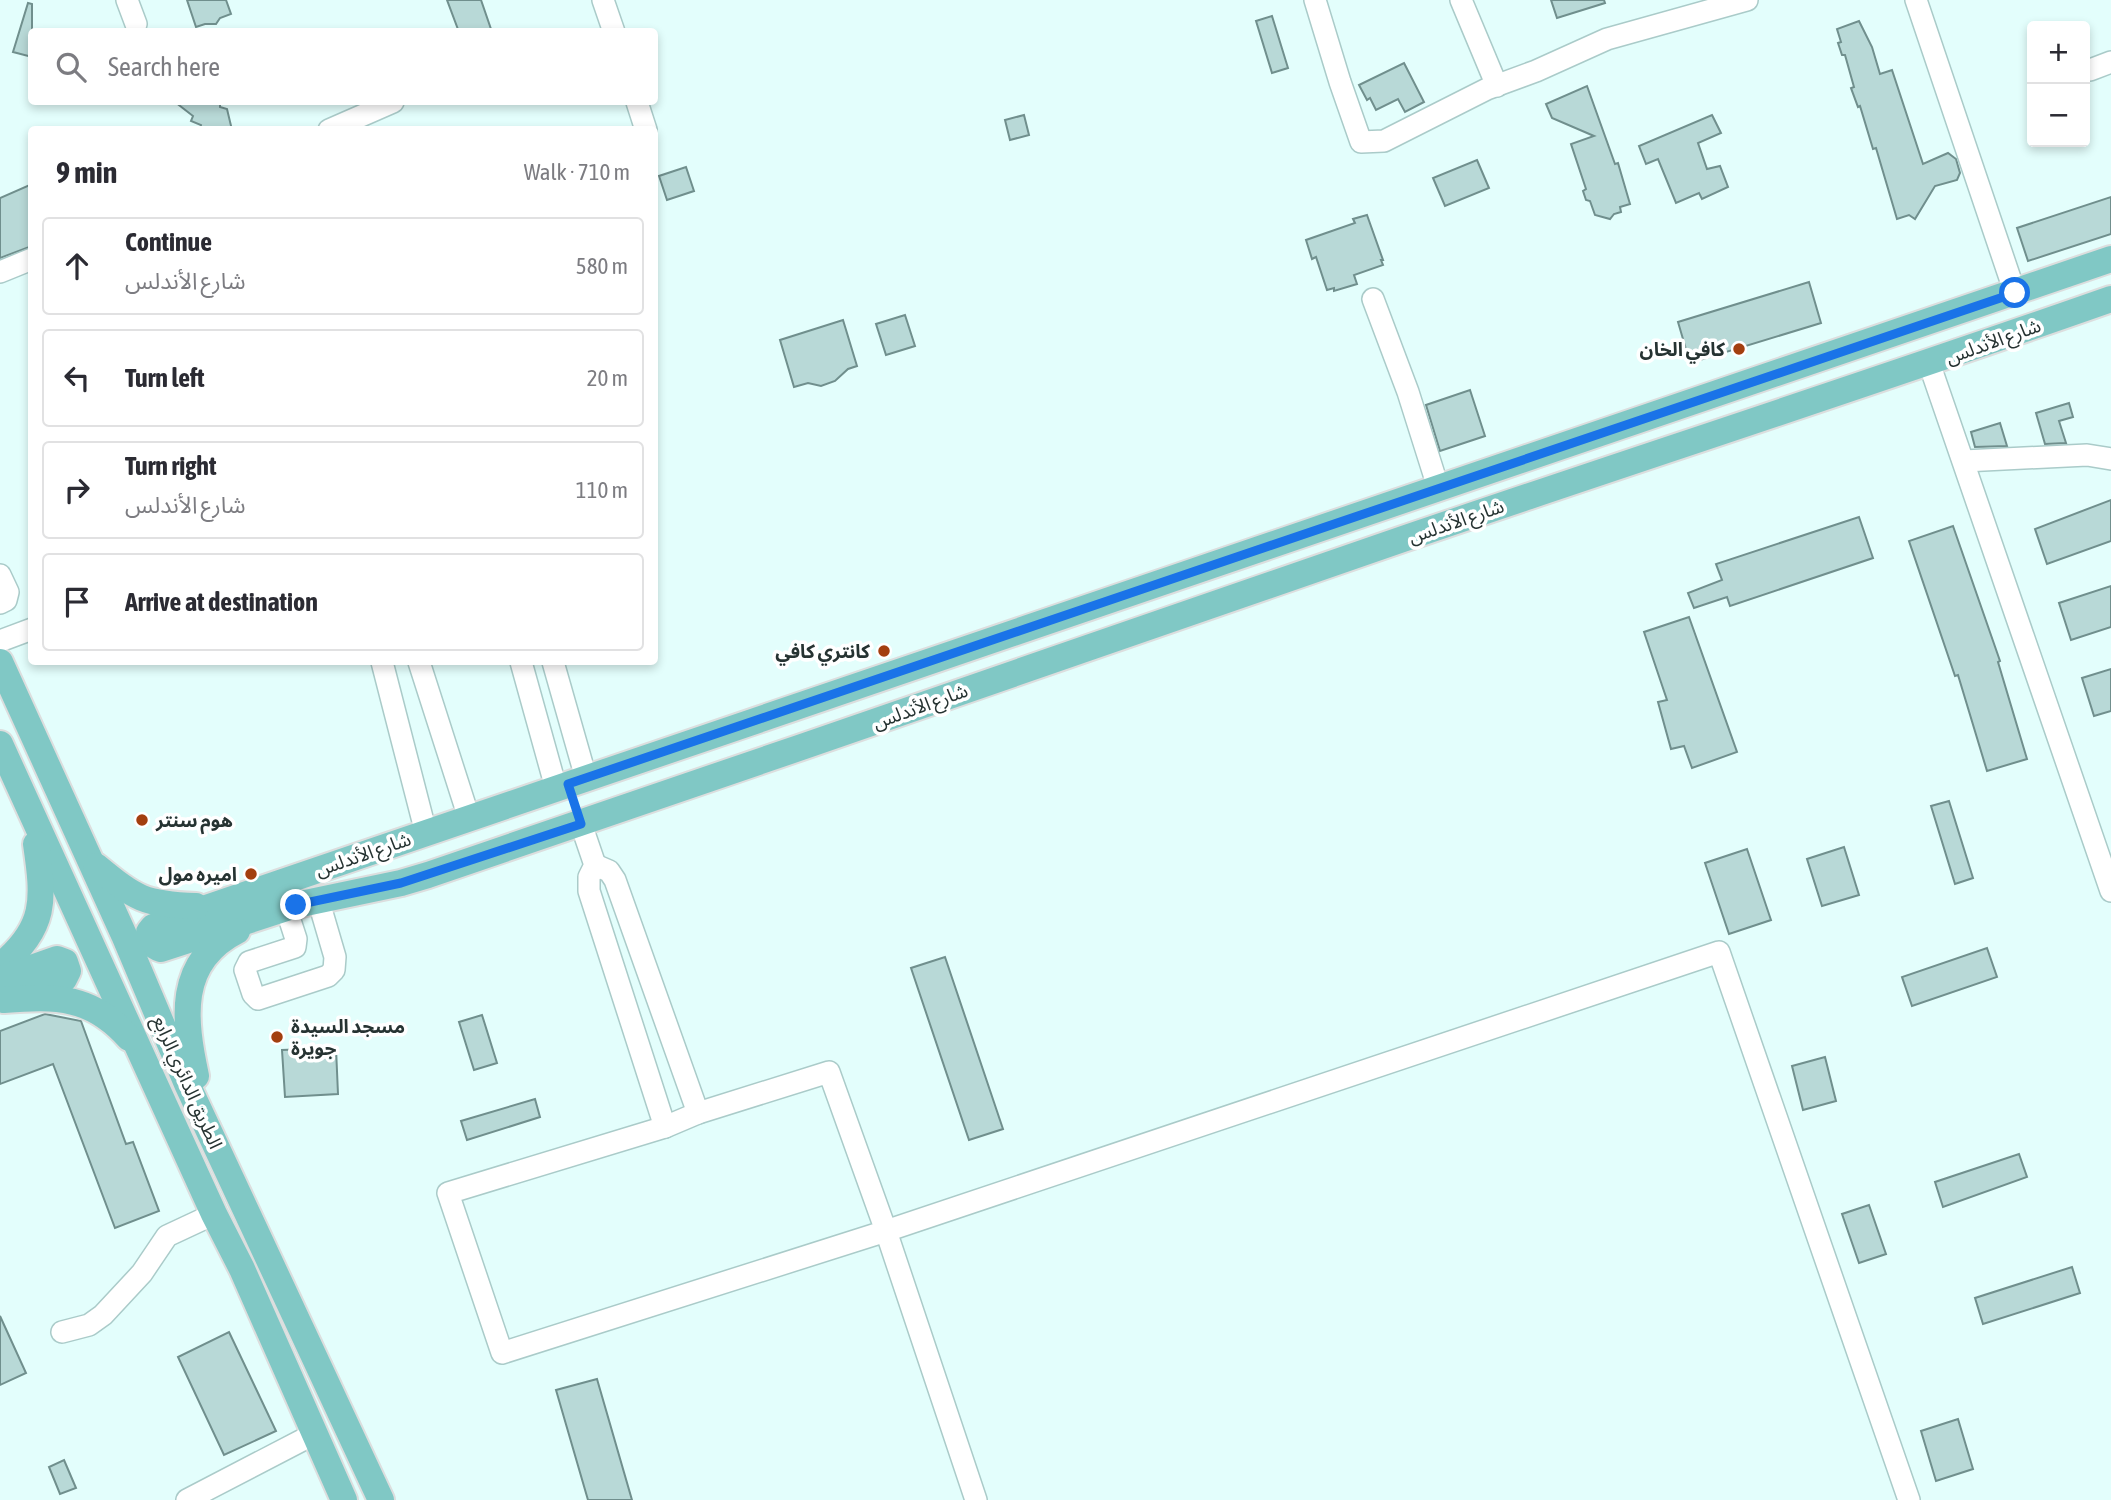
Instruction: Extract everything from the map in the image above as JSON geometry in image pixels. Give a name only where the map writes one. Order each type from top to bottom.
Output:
[{"type":"main road","name":"شارع الأندلس","points":[[2111,259],[209,907],[153,927],[149,932],[149,940],[154,947],[161,949],[318,899],[401,883],[581,824],[1402,539],[1930,363],[2111,299]]},
{"type":"main road","name":"الطريق الدائري الرابع","points":[[0,662],[206,1125],[381,1500]]},
{"type":"main road","name":"الطريق الدائري الرابع","points":[[0,744],[214,1214],[242,1269],[344,1500]]},
{"type":"main road","points":[[570,784],[581,824]]},
{"type":"main road","points":[[0,966],[25,943],[37,922],[42,898],[33,818]]},
{"type":"main road","points":[[90,861],[119,885],[144,900],[157,904],[209,907]]},
{"type":"main road","points":[[206,1125],[187,1027],[191,985],[200,965],[213,948],[229,935],[277,912]]},
{"type":"main road","points":[[1,993],[58,998],[88,1006],[115,1022],[142,1054]]},
{"type":"street","points":[[127,0],[136,24]]},
{"type":"street","points":[[603,0],[613,28]]},
{"type":"street","points":[[1315,0],[1361,142],[1384,141],[1497,86],[1607,39],[1747,0]]},
{"type":"street","points":[[1461,0],[1497,86]]},
{"type":"street","points":[[1916,0],[2015,293]]},
{"type":"street","points":[[2090,70],[2111,62]]},
{"type":"street","points":[[338,126],[386,105]]},
{"type":"street","points":[[638,105],[645,126]]},
{"type":"street","points":[[0,272],[28,261]]},
{"type":"street","points":[[1374,299],[1409,392],[1438,487]]},
{"type":"street","points":[[1930,363],[2111,891]]},
{"type":"street","points":[[1964,461],[2087,455],[2111,459]]},
{"type":"street","points":[[0,575],[8,592],[5,600],[0,603]]},
{"type":"street","points":[[0,641],[28,630]]},
{"type":"street","points":[[383,665],[426,833]]},
{"type":"street","points":[[420,665],[469,818]]},
{"type":"street","points":[[522,665],[570,784]]},
{"type":"street","points":[[553,665],[570,784]]},
{"type":"street","points":[[581,824],[595,865],[589,877],[589,891],[664,1127]]},
{"type":"street","points":[[595,865],[609,871],[615,880],[698,1113]]},
{"type":"street","points":[[277,912],[296,939],[295,947],[249,962],[245,970],[253,994],[258,999],[328,976],[334,970],[335,957],[318,899]]},
{"type":"street","points":[[976,1500],[886,1231],[829,1072],[698,1113],[664,1127],[448,1193],[502,1353],[886,1231],[1719,952],[1909,1500]]},
{"type":"street","points":[[62,1332],[89,1325],[103,1315],[142,1273],[167,1236],[214,1214]]},
{"type":"street","points":[[187,1500],[314,1434]]},
{"type":"building","points":[[187,0],[226,0],[231,14],[220,18],[216,24],[196,27]]},
{"type":"building","points":[[447,0],[481,0],[491,28],[458,28]]},
{"type":"building","points":[[1551,0],[1604,0],[1605,3],[1557,18]]},
{"type":"building","points":[[28,3],[32,4],[32,28],[28,28],[28,56],[13,52]]},
{"type":"building","points":[[1272,16],[1288,68],[1272,73],[1256,21]]},
{"type":"building","points":[[1859,21],[1872,47],[1880,74],[1892,70],[1923,164],[1948,153],[1956,159],[1960,173],[1957,180],[1935,186],[1915,219],[1909,215],[1897,219],[1876,148],[1873,149],[1860,106],[1858,107],[1851,88],[1854,87],[1845,55],[1842,55],[1838,43],[1841,42],[1837,29]]},
{"type":"building","points":[[1404,63],[1424,102],[1405,112],[1398,99],[1376,110],[1359,85]]},
{"type":"building","points":[[1587,86],[1615,164],[1618,163],[1630,204],[1620,207],[1621,212],[1610,219],[1595,215],[1590,201],[1586,200],[1583,191],[1586,189],[1571,144],[1594,136],[1552,118],[1546,104]]},
{"type":"building","points":[[179,105],[220,105],[227,109],[231,126],[201,126],[191,121],[193,116]]},
{"type":"building","points":[[1024,115],[1029,135],[1010,140],[1005,120]]},
{"type":"building","points":[[1712,115],[1721,133],[1698,143],[1707,169],[1720,166],[1728,187],[1702,199],[1699,193],[1676,203],[1658,159],[1646,164],[1639,146]]},
{"type":"building","points":[[1477,160],[1489,188],[1445,206],[1433,178]]},
{"type":"building","points":[[686,167],[694,191],[667,200],[659,176]]},
{"type":"building","points":[[28,186],[28,248],[0,258],[0,198]]},
{"type":"building","points":[[2111,197],[2111,234],[2028,261],[2017,228]]},
{"type":"building","points":[[1367,215],[1383,265],[1354,275],[1357,284],[1334,291],[1334,288],[1327,290],[1316,257],[1312,259],[1306,240],[1355,223],[1353,219]]},
{"type":"building","points":[[1809,282],[1821,323],[1690,363],[1678,322]]},
{"type":"building","points":[[905,315],[915,346],[886,355],[876,324]]},
{"type":"building","points":[[843,320],[857,366],[848,369],[835,381],[821,386],[808,383],[794,387],[780,340]]},
{"type":"building","points":[[1470,390],[1485,436],[1440,451],[1426,405]]},
{"type":"building","points":[[2069,403],[2073,417],[2059,421],[2066,443],[2045,444],[2036,413]]},
{"type":"building","points":[[2000,423],[2007,446],[1975,447],[1971,432]]},
{"type":"building","points":[[2111,500],[2111,541],[2047,564],[2035,529]]},
{"type":"building","points":[[1859,517],[1873,558],[1730,606],[1727,597],[1694,608],[1688,593],[1722,580],[1716,564]]},
{"type":"building","points":[[1953,526],[2000,661],[1998,662],[2027,759],[1987,771],[1958,675],[1955,676],[1909,541]]},
{"type":"building","points":[[2111,586],[2111,627],[2071,640],[2059,603]]},
{"type":"building","points":[[1689,617],[1737,752],[1692,768],[1684,746],[1671,749],[1658,702],[1667,700],[1644,632]]},
{"type":"building","points":[[2111,669],[2111,711],[2094,716],[2082,678]]},
{"type":"building","points":[[1949,801],[1973,878],[1955,884],[1931,806]]},
{"type":"building","points":[[1844,847],[1859,895],[1822,906],[1807,859]]},
{"type":"building","points":[[1747,849],[1771,920],[1729,934],[1705,863]]},
{"type":"building","points":[[1987,948],[1997,977],[1912,1006],[1902,977]]},
{"type":"building","points":[[945,957],[1003,1129],[969,1140],[911,968]]},
{"type":"building","points":[[45,1014],[81,1021],[126,1144],[133,1142],[159,1211],[115,1228],[53,1064],[0,1084],[0,1031]]},
{"type":"building","points":[[482,1015],[497,1063],[474,1070],[459,1022]]},
{"type":"building","points":[[336,1048],[338,1094],[285,1097],[282,1050]]},
{"type":"building","points":[[1825,1057],[1836,1101],[1803,1110],[1792,1066]]},
{"type":"building","points":[[535,1099],[540,1117],[467,1140],[461,1121]]},
{"type":"building","points":[[2019,1154],[2027,1177],[1943,1207],[1935,1182]]},
{"type":"building","points":[[1869,1205],[1886,1254],[1859,1263],[1842,1214]]},
{"type":"building","points":[[2072,1267],[2080,1293],[1983,1324],[1975,1298]]},
{"type":"building","points":[[0,1316],[26,1373],[0,1385]]},
{"type":"building","points":[[229,1332],[276,1431],[224,1455],[178,1357]]},
{"type":"building","points":[[597,1379],[632,1500],[588,1500],[556,1390]]},
{"type":"building","points":[[1958,1419],[1973,1469],[1936,1481],[1921,1431]]},
{"type":"building","points":[[64,1460],[76,1488],[60,1494],[49,1467]]},
{"type":"place","name":"كافي الخان","points":[[1739,349]]},
{"type":"place","name":"كانتري كافي","points":[[884,651]]},
{"type":"place","name":"هوم سنتر","points":[[142,820]]},
{"type":"place","name":"اميره مول","points":[[251,874]]},
{"type":"place","name":"مسجد السيدة جويرة","points":[[277,1037]]},
{"type":"route","points":[[296,905],[401,883],[581,824],[568,784],[2015,293]]}]
